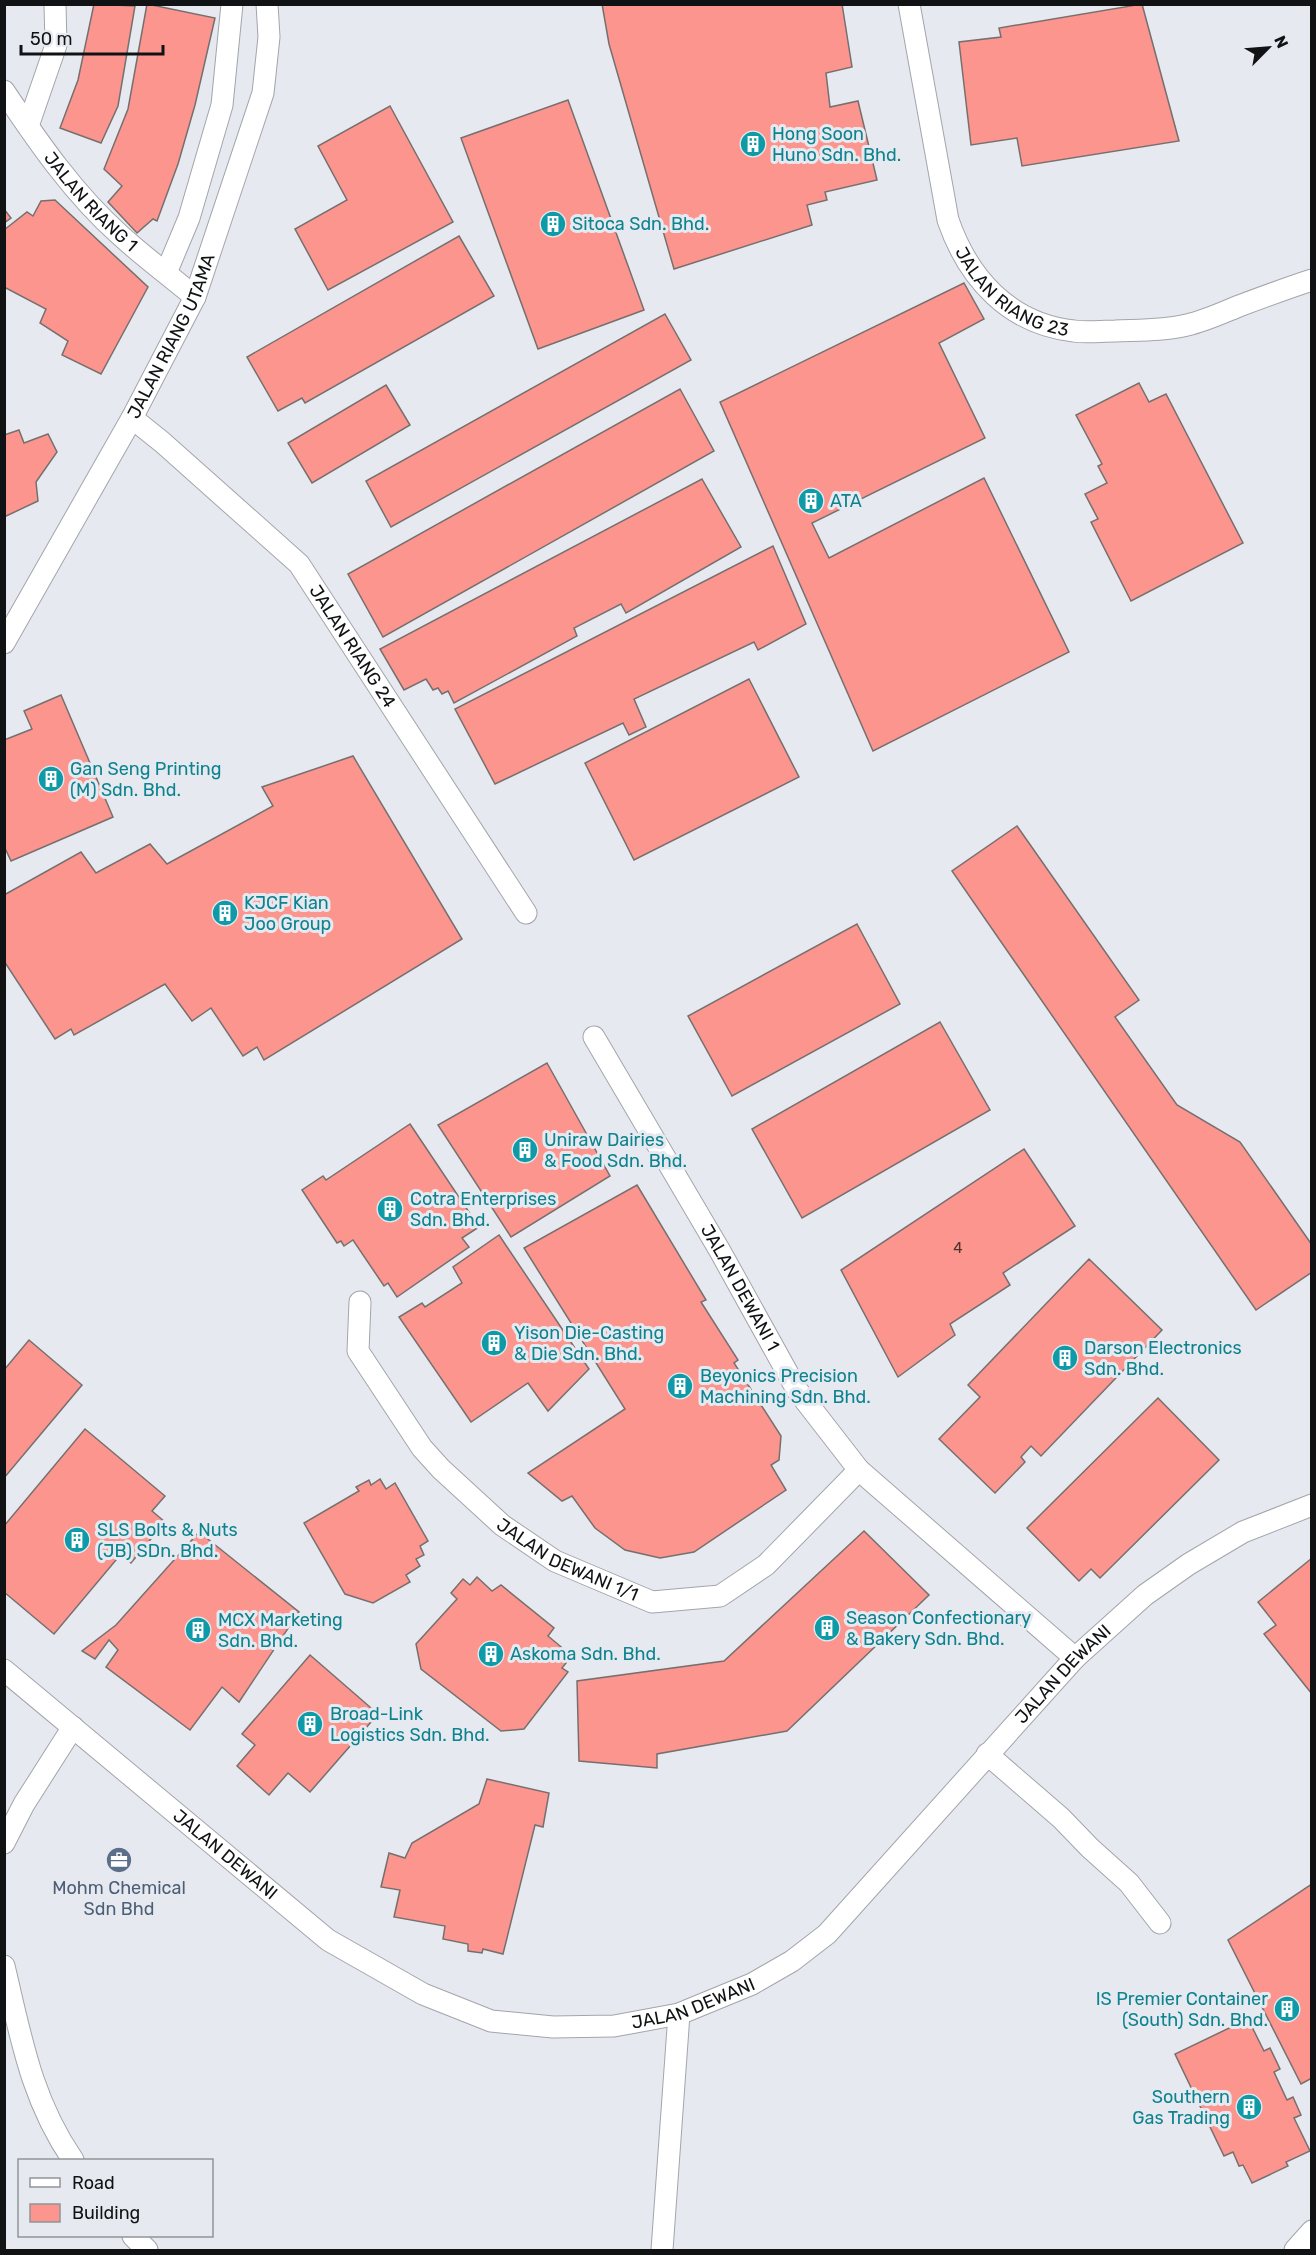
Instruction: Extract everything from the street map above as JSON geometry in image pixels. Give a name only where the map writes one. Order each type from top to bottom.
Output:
[{"type":"street","points":[[28,126],[56,45],[55,4]]},
{"type":"street","points":[[166,273],[189,218],[222,105],[232,4]]},
{"type":"street","name":"JALAN RIANG UTAMA","points":[[4,643],[132,418],[195,297],[262,93],[269,36],[267,4]]},
{"type":"street","name":"JALAN RIANG 23","points":[[909,4],[948,220],[956,242],[971,270],[1005,304],[1030,318],[1056,328],[1074,331],[1152,331],[1188,325],[1311,280]]},
{"type":"street","name":"JALAN RIANG 1","points":[[4,91],[74,188],[119,235],[195,297]]},
{"type":"street","name":"JALAN RIANG 24","points":[[132,418],[299,564],[526,913]]},
{"type":"street","name":"JALAN DEWANI 1","points":[[594,1037],[720,1251],[797,1390],[859,1470],[1075,1658]]},
{"type":"street","name":"JALAN DEWANI 1/1","points":[[360,1302],[358,1351],[422,1448],[441,1469],[502,1525],[555,1561],[652,1602],[720,1596],[766,1565],[859,1470]]},
{"type":"street","name":"JALAN DEWANI","points":[[4,1670],[328,1940],[423,1994],[491,2021],[553,2027],[614,2026],[679,2014],[752,1984],[792,1961],[827,1934],[1075,1658],[1145,1595],[1189,1564],[1243,1532],[1311,1505]]},
{"type":"street","points":[[4,1843],[24,1804],[73,1727]]},
{"type":"street","points":[[987,1754],[1061,1818],[1129,1883],[1160,1923]]},
{"type":"street","points":[[4,1966],[29,2071],[49,2120],[72,2159]]},
{"type":"street","points":[[662,2250],[679,2014]]},
{"type":"street","points":[[1295,2250],[1311,2231]]},
{"type":"street","points":[[135,2237],[147,2250]]},
{"type":"building","points":[[94,4],[135,6],[118,106],[101,143],[60,128],[78,80]]},
{"type":"building","points":[[147,4],[215,18],[195,105],[178,164],[157,221],[153,219],[137,233],[108,202],[122,186],[104,169],[128,109]]},
{"type":"building","name":"Hong Soon Huno Sdn. Bhd.","points":[[602,4],[842,4],[852,67],[826,73],[830,107],[858,101],[877,180],[825,192],[827,200],[807,205],[812,225],[674,269],[609,44]]},
{"type":"building","points":[[1142,4],[1179,141],[1022,166],[1017,138],[971,145],[959,42],[1001,37],[999,28]]},
{"type":"building","name":"Sitoca Sdn. Bhd.","points":[[568,100],[644,310],[538,349],[461,138]]},
{"type":"building","points":[[390,106],[453,222],[328,290],[295,229],[347,200],[318,146]]},
{"type":"building","points":[[55,200],[148,287],[101,374],[62,355],[68,341],[40,323],[46,309],[4,287],[4,230],[27,212],[33,216],[41,201]]},
{"type":"building","points":[[4,209],[11,218],[4,223]]},
{"type":"building","points":[[459,236],[494,296],[305,403],[302,398],[278,411],[247,357]]},
{"type":"building","name":"ATA","points":[[964,283],[984,319],[939,343],[985,438],[812,523],[829,558],[984,478],[1069,652],[873,751],[720,402]]},
{"type":"building","points":[[665,314],[691,360],[391,527],[366,481]]},
{"type":"building","points":[[1139,383],[1149,402],[1166,394],[1243,543],[1131,601],[1091,522],[1098,519],[1085,494],[1107,483],[1098,466],[1102,464],[1076,415]]},
{"type":"building","points":[[386,385],[410,425],[312,483],[288,443]]},
{"type":"building","points":[[680,389],[714,451],[383,637],[348,574]]},
{"type":"building","points":[[19,430],[24,443],[48,434],[57,452],[36,482],[38,501],[4,517],[4,435]]},
{"type":"building","points":[[702,479],[741,547],[626,613],[621,604],[574,628],[577,636],[454,703],[448,691],[442,694],[438,688],[433,690],[426,679],[404,690],[380,649]]},
{"type":"building","points":[[773,546],[806,624],[758,650],[754,642],[634,699],[646,727],[629,735],[623,723],[495,784],[455,709]]},
{"type":"building","points":[[749,679],[799,777],[634,860],[585,763]]},
{"type":"building","name":"Gan Seng Printing (M) Sdn. Bhd.","points":[[61,695],[113,817],[11,861],[4,846],[4,740],[32,729],[24,711]]},
{"type":"building","name":"KJCF Kian Joo Group","points":[[353,756],[462,939],[264,1060],[257,1047],[243,1056],[211,1008],[192,1021],[165,984],[74,1035],[71,1029],[55,1039],[4,961],[4,895],[81,852],[96,873],[150,844],[167,864],[273,806],[262,787]]},
{"type":"building","points":[[1017,826],[1139,1000],[1115,1017],[1177,1105],[1240,1142],[1312,1245],[1312,1272],[1256,1310],[952,871]]},
{"type":"building","points":[[857,924],[900,1004],[732,1096],[688,1016]]},
{"type":"building","points":[[940,1022],[990,1110],[802,1218],[752,1129]]},
{"type":"building","name":"Uniraw Dairies & Food Sdn. Bhd.","points":[[547,1063],[610,1176],[511,1237],[438,1125]]},
{"type":"building","name":"Cotra Enterprises Sdn. Bhd.","points":[[410,1124],[479,1227],[462,1238],[469,1247],[397,1297],[388,1283],[384,1286],[353,1240],[344,1246],[341,1241],[337,1243],[302,1190],[323,1176],[326,1180]]},
{"type":"building","name":"Beyonics Precision Machining Sdn. Bhd.","points":[[1024,1149],[1075,1226],[1003,1273],[1010,1285],[950,1324],[955,1335],[898,1377],[841,1270]]},
{"type":"building","name":"Beyonics Precision Machining Sdn. Bhd.","points":[[637,1185],[706,1300],[701,1302],[738,1360],[734,1363],[781,1436],[779,1460],[771,1465],[786,1490],[694,1552],[660,1558],[625,1550],[595,1528],[572,1496],[562,1501],[528,1473],[625,1409],[524,1248]]},
{"type":"building","name":"Yison Die-Casting & Die Sdn. Bhd.","points":[[499,1235],[589,1369],[548,1411],[528,1383],[471,1422],[399,1317],[422,1303],[425,1307],[462,1283],[453,1267]]},
{"type":"building","name":"Darson Electronics Sdn. Bhd.","points":[[1089,1259],[1162,1330],[1041,1456],[1031,1446],[1021,1457],[1025,1462],[995,1493],[939,1439],[980,1397],[968,1385]]},
{"type":"building","points":[[29,1340],[82,1385],[4,1478],[4,1370]]},
{"type":"building","points":[[1158,1398],[1219,1460],[1100,1578],[1091,1569],[1079,1581],[1027,1528]]},
{"type":"building","name":"SLS Bolts & Nuts (JB) SDn. Bhd.","points":[[85,1429],[165,1496],[152,1511],[165,1522],[131,1563],[121,1554],[54,1634],[4,1592],[4,1526]]},
{"type":"building","points":[[380,1479],[386,1489],[395,1483],[428,1541],[420,1546],[424,1555],[416,1559],[420,1566],[406,1575],[410,1582],[373,1603],[345,1594],[304,1523],[359,1491],[356,1487],[369,1480],[371,1485]]},
{"type":"building","name":"Season Confectionary & Bakery Sdn. Bhd.","points":[[864,1531],[929,1595],[787,1731],[657,1754],[657,1768],[579,1761],[577,1681],[724,1661]]},
{"type":"building","name":"MCX Marketing Sdn. Bhd.","points":[[199,1532],[299,1612],[239,1702],[222,1687],[190,1730],[106,1667],[118,1650],[109,1640],[95,1659],[82,1651],[116,1625]]},
{"type":"building","points":[[1312,1558],[1312,1694],[1264,1634],[1276,1625],[1258,1602]]},
{"type":"building","name":"Askoma Sdn. Bhd.","points":[[477,1577],[492,1591],[501,1585],[554,1628],[548,1636],[566,1651],[560,1658],[566,1663],[562,1668],[568,1672],[524,1729],[501,1731],[421,1669],[416,1644],[457,1599],[451,1593],[463,1579],[470,1585]]},
{"type":"building","name":"Broad-Link Logistics Sdn. Bhd.","points":[[310,1655],[378,1714],[310,1792],[288,1773],[269,1795],[237,1766],[255,1745],[242,1734]]},
{"type":"building","points":[[487,1779],[549,1793],[543,1827],[535,1825],[503,1954],[483,1949],[482,1953],[468,1951],[468,1944],[443,1939],[445,1926],[394,1917],[400,1890],[381,1887],[389,1853],[405,1858],[412,1843],[479,1804]]},
{"type":"building","name":"IS Premier Container (South) Sdn. Bhd.","points":[[1312,1884],[1312,2078],[1301,2084],[1228,1940]]},
{"type":"building","name":"Southern Gas Trading","points":[[1248,2019],[1264,2051],[1270,2048],[1280,2069],[1274,2072],[1287,2100],[1293,2097],[1301,2115],[1294,2118],[1310,2151],[1286,2162],[1288,2166],[1252,2183],[1243,2165],[1239,2166],[1233,2152],[1224,2156],[1175,2054]]},
{"type":"place","name":"Hong Soon Huno Sdn. Bhd.","points":[[753,144]]},
{"type":"place","name":"Sitoca Sdn. Bhd.","points":[[553,224]]},
{"type":"place","name":"ATA","points":[[811,501]]},
{"type":"place","name":"Gan Seng Printing (M) Sdn. Bhd.","points":[[51,779]]},
{"type":"place","name":"KJCF Kian Joo Group","points":[[225,913]]},
{"type":"place","name":"Uniraw Dairies & Food Sdn. Bhd.","points":[[525,1150]]},
{"type":"place","name":"Cotra Enterprises Sdn. Bhd.","points":[[390,1209]]},
{"type":"place","name":"Yison Die-Casting & Die Sdn. Bhd.","points":[[494,1343]]},
{"type":"place","name":"Darson Electronics Sdn. Bhd.","points":[[1065,1358]]},
{"type":"place","name":"Beyonics Precision Machining Sdn. Bhd.","points":[[680,1386]]},
{"type":"place","name":"SLS Bolts & Nuts (JB) SDn. Bhd.","points":[[77,1540]]},
{"type":"place","name":"Season Confectionary & Bakery Sdn. Bhd.","points":[[827,1628]]},
{"type":"place","name":"MCX Marketing Sdn. Bhd.","points":[[198,1630]]},
{"type":"place","name":"Askoma Sdn. Bhd.","points":[[491,1654]]},
{"type":"place","name":"Broad-Link Logistics Sdn. Bhd.","points":[[310,1724]]},
{"type":"place","name":"Mohm Chemical Sdn Bhd","points":[[119,1860]]},
{"type":"place","name":"IS Premier Container (South) Sdn. Bhd.","points":[[1287,2009]]},
{"type":"place","name":"Southern Gas Trading","points":[[1249,2107]]}]
